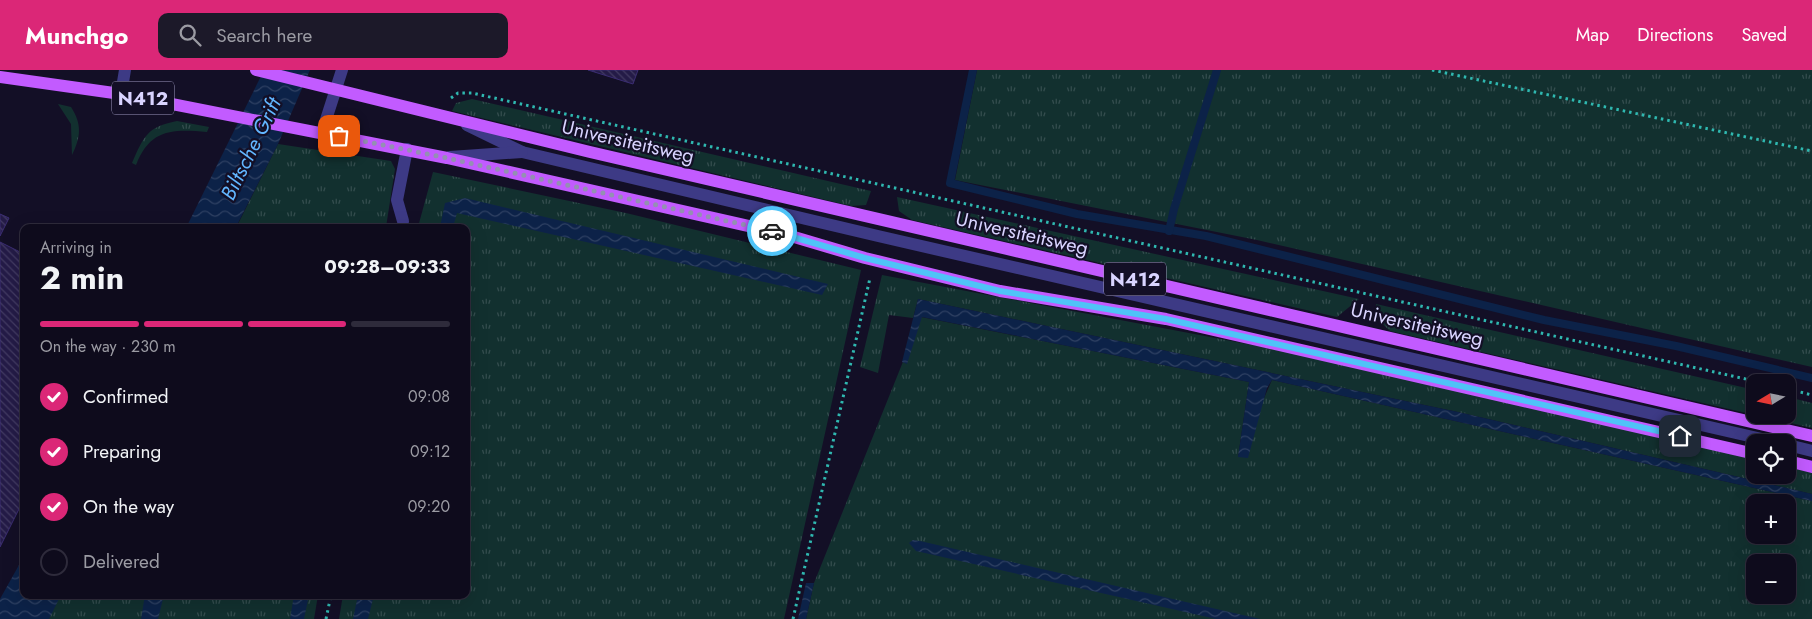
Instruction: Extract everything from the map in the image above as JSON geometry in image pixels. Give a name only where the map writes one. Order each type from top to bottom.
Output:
[{"type":"main road","name":"Universiteitsweg","points":[[256,70],[309,85],[1812,436]]},
{"type":"main road","name":"Universiteitsweg","points":[[0,77],[121,94],[407,149],[784,234],[874,261],[1000,291],[1184,324],[1746,452]]},
{"type":"main road","points":[[1796,463],[1812,467]]},
{"type":"lane","points":[[121,94],[125,70]]},
{"type":"lane","points":[[322,132],[342,70]]},
{"type":"lane","name":"Universiteitsweg","points":[[458,120],[522,152],[897,241],[1746,435]]},
{"type":"lane","points":[[403,222],[397,200],[407,149]]},
{"type":"lane","name":"Universiteitsweg","points":[[447,158],[522,152]]},
{"type":"lane","points":[[1796,447],[1812,451]]},
{"type":"path","points":[[1432,70],[1812,151]]},
{"type":"path","points":[[442,116],[447,102],[458,93],[472,93],[1746,379]]},
{"type":"path","points":[[792,619],[874,261]]},
{"type":"path","points":[[1796,391],[1812,394]]},
{"type":"path","points":[[326,619],[330,599]]},
{"type":"green space","points":[[977,70],[1812,70],[1812,367],[1257,240],[955,180]]},
{"type":"green space","points":[[472,99],[871,191],[866,205],[851,206],[452,111],[456,103]]},
{"type":"green space","points":[[58,104],[71,107],[79,125],[79,136],[72,155],[71,124]]},
{"type":"green space","points":[[177,121],[209,127],[207,132],[173,132],[155,138],[148,144],[136,165],[132,163],[148,134],[159,126]]},
{"type":"green space","points":[[278,144],[391,161],[395,169],[386,224],[238,224]]},
{"type":"green space","points":[[433,172],[626,213],[861,270],[784,619],[339,619],[342,599],[470,599],[470,224],[419,224]]},
{"type":"green space","points":[[897,197],[1359,299],[1337,317],[912,220],[899,211]]},
{"type":"green space","points":[[882,275],[1294,353],[1746,457],[1746,479],[1458,412],[918,299],[913,318],[889,315],[878,373],[860,367]]},
{"type":"green space","points":[[1376,304],[1746,388],[1746,413],[1390,331],[1383,325],[1376,312]]},
{"type":"green space","points":[[921,317],[1249,382],[1238,457],[1272,380],[1781,494],[1746,494],[1746,544],[1796,544],[1796,497],[1812,501],[1812,619],[806,619],[814,583]]},
{"type":"green space","points":[[1796,399],[1812,403],[1812,428],[1795,424]]},
{"type":"green space","points":[[1796,469],[1812,473],[1812,494],[1769,484],[1796,484]]},
{"type":"green space","points":[[56,599],[317,599],[314,619],[47,619]]},
{"type":"water","name":"Biltsche Grift","points":[[264,70],[310,70],[278,144],[238,224],[188,224]]},
{"type":"water","points":[[465,198],[828,284],[822,295],[457,213],[454,224],[441,224],[445,203]]},
{"type":"water","points":[[918,299],[1458,412],[1746,479],[1746,484],[1769,484],[1812,494],[1812,501],[1796,497],[1796,494],[1781,494],[1272,380],[1267,388],[1248,458],[1238,457],[1249,382],[922,317],[907,364],[902,362]]},
{"type":"water","points":[[913,540],[1260,619],[1216,619],[916,551],[909,543]]},
{"type":"water","points":[[20,563],[20,599],[59,599],[49,619],[0,619],[0,599]]},
{"type":"water","points":[[806,583],[814,583],[806,619],[798,619]]},
{"type":"water","points":[[144,599],[163,599],[158,619],[141,619]]},
{"type":"water","points":[[293,599],[308,599],[304,619],[290,619]]},
{"type":"water","points":[[357,599],[373,599],[368,619],[353,619]]},
{"type":"building","points":[[588,70],[638,70],[633,84]]},
{"type":"building","points":[[0,214],[9,218],[0,236]]},
{"type":"building","points":[[0,242],[20,252],[20,507],[0,547]]},
{"type":"waterway","points":[[973,70],[950,183],[1077,214],[1206,236],[1544,320],[1676,346],[1812,378]]},
{"type":"waterway","points":[[1169,231],[1217,70]]},
{"type":"way so far","points":[[339,136],[447,158],[772,231]]},
{"type":"route","points":[[772,231],[865,258],[1000,291],[1166,319],[1680,436]]}]
